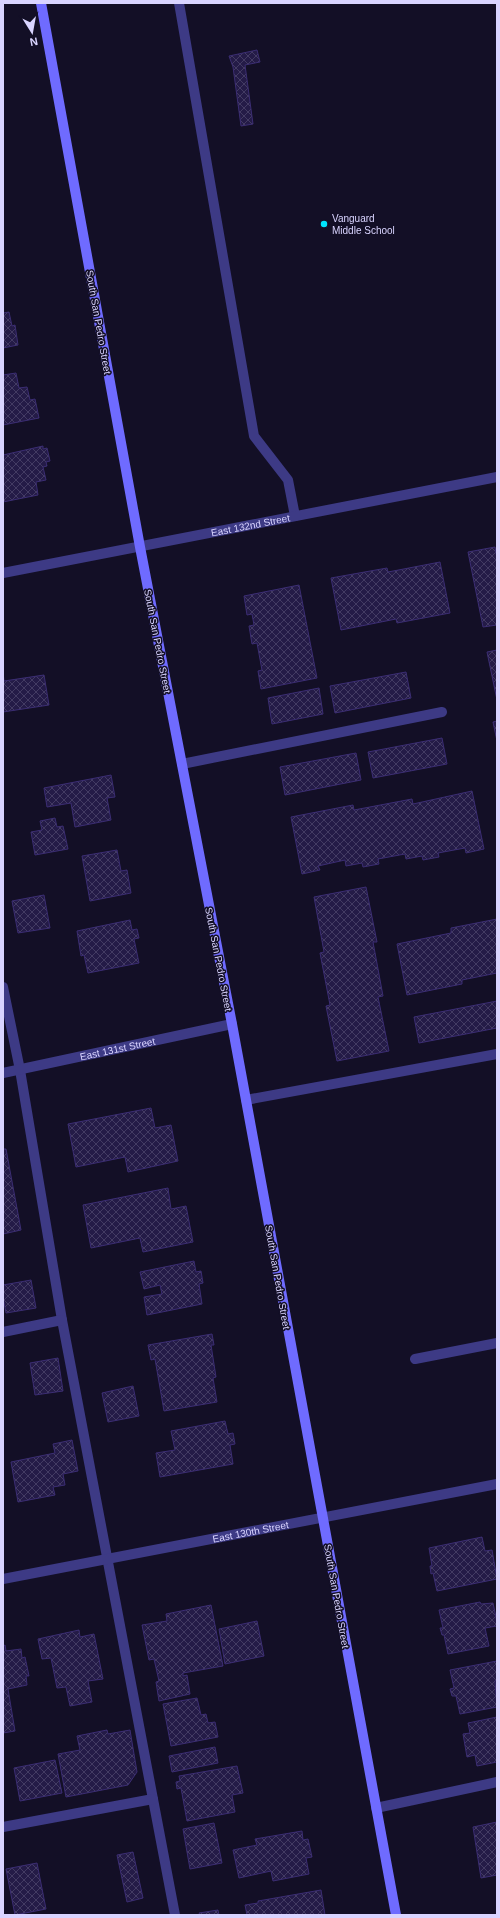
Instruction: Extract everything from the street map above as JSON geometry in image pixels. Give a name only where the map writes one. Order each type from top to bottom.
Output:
[{"type":"street","name":"South San Pedro Street","points":[[42,3],[140,547],[232,1024],[396,1915]]},
{"type":"street","points":[[179,3],[254,436],[288,480],[295,516]]},
{"type":"street","name":"East 132nd Street","points":[[3,572],[140,547],[497,477]]},
{"type":"street","points":[[182,764],[442,712]]},
{"type":"street","points":[[3,987],[20,1070],[62,1320],[175,1915]]},
{"type":"street","name":"East 131st Street","points":[[3,1073],[232,1024]]},
{"type":"street","points":[[246,1100],[497,1054]]},
{"type":"street","points":[[3,1332],[62,1320]]},
{"type":"street","points":[[415,1359],[497,1343]]},
{"type":"street","name":"East 130th Street","points":[[3,1579],[322,1519],[497,1484]]},
{"type":"street","points":[[376,1808],[497,1782]]},
{"type":"street","points":[[3,1827],[153,1799]]},
{"type":"building","points":[[257,50],[260,62],[245,65],[253,124],[241,126],[233,67],[229,56]]},
{"type":"building","points":[[9,312],[12,326],[15,325],[18,345],[3,348],[3,313]]},
{"type":"building","points":[[16,373],[19,388],[27,387],[30,400],[35,399],[39,418],[3,425],[3,375]]},
{"type":"building","points":[[43,446],[43,449],[47,448],[50,461],[46,462],[47,466],[43,467],[46,480],[36,482],[38,495],[3,502],[3,455]]},
{"type":"building","points":[[495,547],[497,558],[497,625],[483,627],[468,552]]},
{"type":"building","points":[[440,562],[450,613],[397,623],[396,619],[341,630],[331,578],[387,568],[388,572]]},
{"type":"building","points":[[299,585],[317,678],[261,689],[258,671],[262,670],[257,643],[252,644],[249,626],[254,625],[252,614],[247,615],[244,596]]},
{"type":"building","points":[[497,650],[497,700],[487,652]]},
{"type":"building","points":[[3,672],[4,681],[44,675],[49,705],[3,712]]},
{"type":"building","points":[[406,672],[411,698],[335,713],[330,686]]},
{"type":"building","points":[[319,688],[323,714],[272,724],[268,698]]},
{"type":"building","points":[[497,721],[497,741],[493,722]]},
{"type":"building","points":[[442,738],[447,764],[373,778],[368,752]]},
{"type":"building","points":[[356,753],[361,780],[285,795],[280,767]]},
{"type":"building","points":[[111,775],[115,797],[107,798],[111,820],[75,827],[71,803],[47,807],[44,788]]},
{"type":"building","points":[[472,791],[484,849],[466,853],[465,848],[438,853],[439,857],[423,860],[422,856],[406,859],[405,854],[378,859],[379,864],[363,867],[362,863],[346,866],[345,860],[318,866],[320,870],[302,874],[291,817],[353,805],[354,810],[412,799],[413,804]]},
{"type":"building","points":[[55,818],[57,827],[63,826],[68,849],[35,855],[31,832],[42,830],[40,821]]},
{"type":"building","points":[[117,850],[121,871],[127,870],[131,893],[90,901],[82,856]]},
{"type":"building","points":[[366,887],[377,942],[373,942],[383,996],[378,997],[389,1051],[337,1061],[326,1006],[330,1005],[320,953],[324,952],[314,897]]},
{"type":"building","points":[[44,895],[50,928],[18,933],[12,901]]},
{"type":"building","points":[[497,919],[497,973],[462,980],[462,984],[407,995],[397,944],[451,933],[451,928]]},
{"type":"building","points":[[130,920],[132,930],[137,929],[139,938],[134,939],[139,963],[88,973],[84,955],[81,956],[77,931]]},
{"type":"building","points":[[497,1001],[497,1028],[419,1043],[414,1017]]},
{"type":"building","points":[[151,1108],[155,1128],[171,1125],[178,1161],[128,1172],[125,1157],[76,1167],[68,1124]]},
{"type":"building","points":[[3,1149],[6,1149],[21,1230],[3,1234]]},
{"type":"building","points":[[168,1188],[171,1209],[186,1206],[193,1242],[143,1252],[140,1238],[91,1248],[83,1205]]},
{"type":"building","points":[[194,1261],[196,1272],[201,1271],[203,1283],[199,1284],[202,1304],[147,1315],[144,1297],[162,1294],[160,1285],[144,1289],[140,1272]]},
{"type":"building","points":[[31,1280],[36,1308],[6,1313],[3,1297],[3,1285]]},
{"type":"building","points":[[212,1334],[214,1345],[211,1345],[216,1377],[213,1378],[217,1402],[164,1411],[155,1359],[151,1360],[148,1345]]},
{"type":"building","points":[[58,1358],[63,1391],[35,1395],[30,1363]]},
{"type":"building","points":[[133,1386],[139,1416],[108,1422],[102,1393]]},
{"type":"building","points":[[225,1421],[228,1434],[233,1433],[235,1444],[230,1445],[233,1464],[160,1477],[156,1453],[175,1450],[171,1431]]},
{"type":"building","points":[[72,1440],[78,1471],[63,1474],[65,1485],[53,1487],[55,1495],[18,1502],[11,1462],[55,1453],[53,1444]]},
{"type":"building","points":[[482,1537],[485,1551],[492,1550],[497,1579],[437,1591],[433,1573],[431,1574],[430,1566],[432,1566],[429,1548]]},
{"type":"building","points":[[480,1602],[481,1604],[493,1603],[497,1622],[497,1626],[485,1628],[489,1646],[448,1654],[444,1635],[442,1635],[440,1628],[443,1628],[439,1610]]},
{"type":"building","points":[[211,1605],[223,1666],[183,1673],[183,1676],[187,1675],[190,1694],[159,1701],[156,1682],[159,1681],[154,1659],[149,1660],[142,1625],[167,1621],[166,1614]]},
{"type":"building","points":[[257,1621],[264,1656],[225,1664],[219,1629]]},
{"type":"building","points":[[79,1630],[80,1637],[94,1634],[103,1679],[88,1681],[92,1702],[70,1706],[66,1687],[57,1688],[51,1658],[42,1659],[38,1639]]},
{"type":"building","points":[[5,1645],[6,1651],[21,1649],[22,1658],[25,1657],[29,1676],[26,1676],[27,1685],[8,1689],[15,1731],[3,1733],[3,1646]]},
{"type":"building","points":[[497,1661],[497,1680],[495,1681],[497,1707],[460,1714],[456,1696],[452,1696],[450,1689],[454,1688],[450,1670]]},
{"type":"building","points":[[197,1698],[201,1715],[206,1714],[208,1723],[215,1722],[218,1737],[171,1746],[163,1704]]},
{"type":"building","points":[[497,1717],[497,1762],[477,1766],[475,1755],[467,1757],[463,1734],[470,1733],[468,1723]]},
{"type":"building","points":[[107,1730],[108,1734],[130,1730],[137,1772],[128,1785],[66,1797],[58,1754],[80,1750],[77,1736]]},
{"type":"building","points":[[215,1747],[218,1763],[172,1772],[169,1756]]},
{"type":"building","points":[[55,1760],[62,1793],[20,1801],[14,1768]]},
{"type":"building","points":[[237,1766],[243,1793],[232,1795],[235,1812],[187,1821],[181,1788],[177,1789],[176,1782],[180,1781],[179,1776]]},
{"type":"building","points":[[497,1822],[497,1875],[481,1878],[473,1827]]},
{"type":"building","points":[[214,1823],[222,1863],[190,1869],[183,1829]]},
{"type":"building","points":[[302,1831],[303,1840],[308,1839],[312,1857],[306,1858],[309,1874],[273,1881],[271,1871],[239,1878],[233,1850],[257,1845],[255,1839]]},
{"type":"building","points":[[133,1852],[143,1898],[127,1902],[117,1855]]},
{"type":"building","points":[[37,1863],[46,1909],[15,1915],[6,1869]]},
{"type":"building","points":[[321,1890],[325,1915],[247,1915],[245,1905],[258,1903],[258,1901]]},
{"type":"building","points":[[218,1910],[219,1915],[200,1915],[199,1913]]},
{"type":"place","name":"Vanguard Middle School","points":[[324,224]]}]
